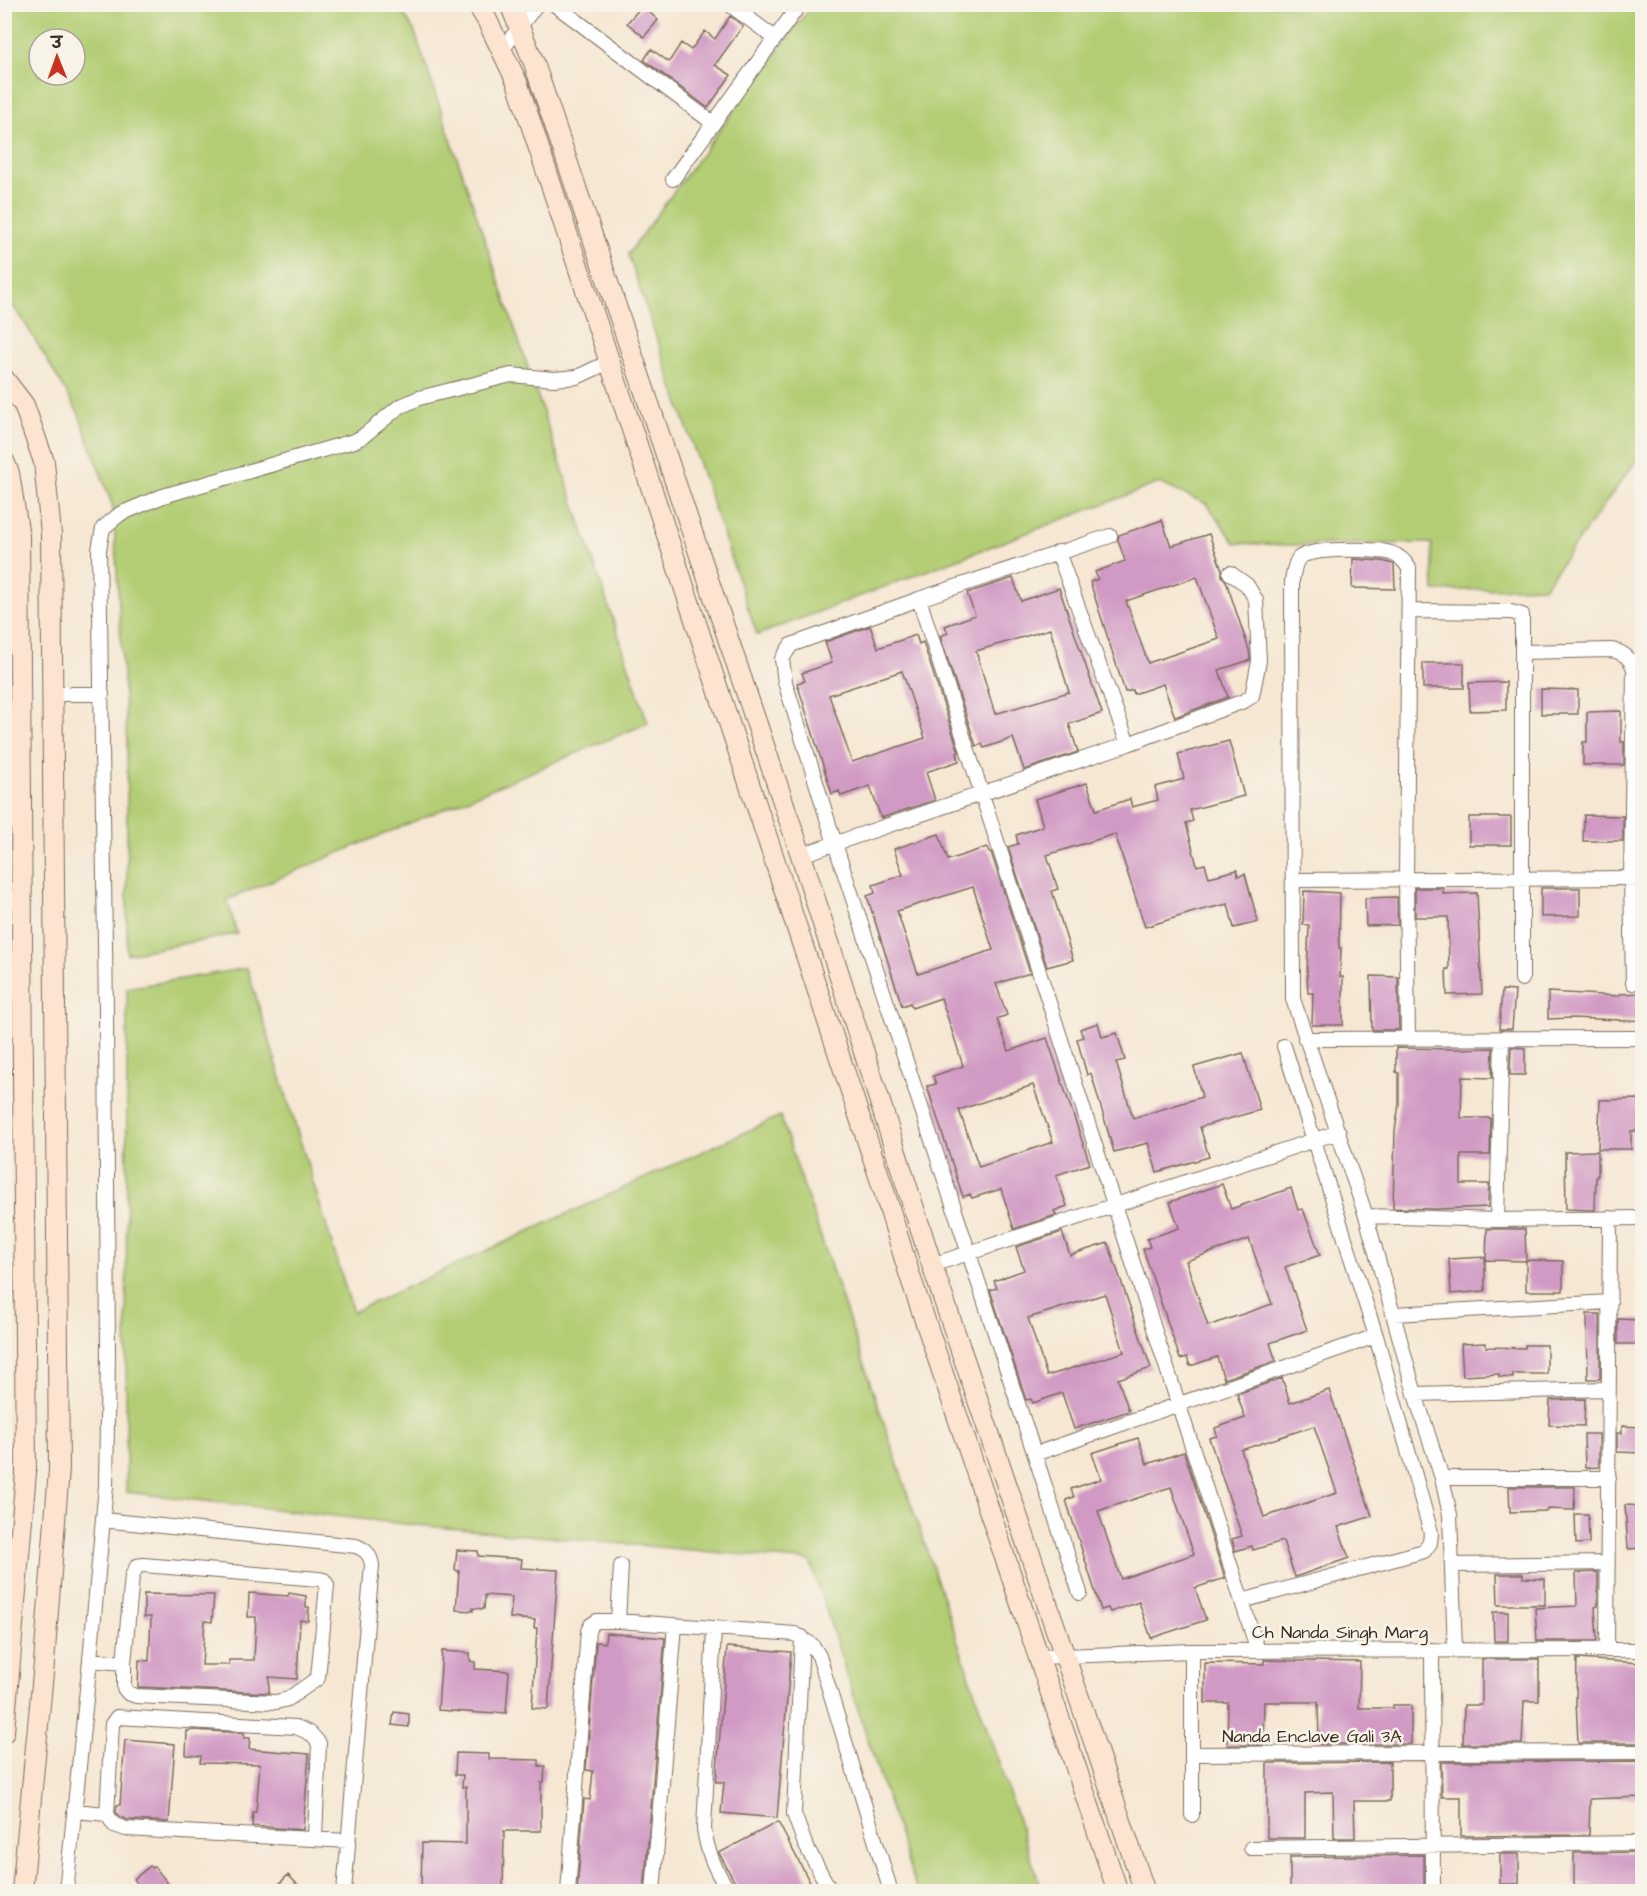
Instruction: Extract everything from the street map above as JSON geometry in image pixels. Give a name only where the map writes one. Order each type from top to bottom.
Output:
[{"type":"street","points":[[477,4],[517,82],[884,1191],[909,1273],[1118,1892]]},
{"type":"street","points":[[510,4],[538,74],[801,855],[932,1264],[1145,1892]]},
{"type":"street","points":[[502,50],[537,4]]},
{"type":"street","points":[[554,4],[713,123]]},
{"type":"street","points":[[729,4],[776,38]]},
{"type":"street","points":[[673,179],[800,4]]},
{"type":"street","points":[[66,1892],[106,1486],[108,1354],[100,537],[103,528],[120,514],[163,496],[354,441],[399,407],[419,399],[511,375],[554,379],[577,377],[609,362]]},
{"type":"street","points":[[4,379],[24,405],[44,462],[51,534],[59,1469],[44,1663],[22,1892]]},
{"type":"street","points":[[4,461],[9,473],[19,536],[26,1472],[8,1663],[4,1732]]},
{"type":"street","points":[[1080,1593],[835,844],[785,682],[782,659],[791,645],[919,599],[1110,536]]},
{"type":"street","points":[[1408,1039],[1406,879],[1409,568],[1402,558],[1390,553],[1371,550],[1310,551],[1300,557],[1292,580],[1293,999],[1366,1216],[1415,1394],[1442,1478],[1450,1515],[1455,1649]]},
{"type":"street","points":[[1058,552],[1128,744]]},
{"type":"street","points":[[801,855],[1128,744],[1252,696],[1259,661],[1256,600],[1247,585],[1230,573]]},
{"type":"street","points":[[919,599],[1258,1651]]},
{"type":"street","points":[[1409,611],[1517,613],[1522,615],[1522,979]]},
{"type":"street","points":[[1522,652],[1611,650],[1621,652],[1632,663],[1637,707],[1637,878],[1633,983]]},
{"type":"street","points":[[52,694],[102,694]]},
{"type":"street","points":[[1293,880],[1637,878]]},
{"type":"street","points":[[1497,1220],[1502,1038]]},
{"type":"street","points":[[1305,1039],[1642,1038]]},
{"type":"street","points":[[1242,1601],[1424,1551],[1430,1543],[1431,1533],[1376,1336],[1284,1046]]},
{"type":"street","points":[[932,1264],[1339,1132]]},
{"type":"street","points":[[884,1191],[907,1185]]},
{"type":"street","points":[[1366,1216],[1497,1220],[1642,1218]]},
{"type":"street","points":[[1607,1649],[1611,1218]]},
{"type":"street","points":[[1394,1314],[1610,1302]]},
{"type":"street","points":[[1035,1454],[1376,1336]]},
{"type":"street","points":[[1415,1394],[1609,1389]]},
{"type":"street","points":[[1442,1478],[1609,1478]]},
{"type":"street","points":[[103,1520],[356,1546],[365,1550],[371,1557],[344,1892]]},
{"type":"street","points":[[1452,1565],[1608,1563]]},
{"type":"street","points":[[137,1566],[319,1579],[327,1585],[318,1678],[288,1699],[276,1702],[136,1696],[128,1693],[124,1688],[124,1664],[132,1576],[137,1566]]},
{"type":"street","points":[[618,1621],[621,1566]]},
{"type":"street","points":[[568,1892],[588,1631],[597,1621],[795,1634],[812,1646],[819,1656],[891,1892]]},
{"type":"street","points":[[653,1892],[675,1625]]},
{"type":"street","points":[[714,1628],[705,1828],[707,1849],[714,1868],[729,1892]]},
{"type":"street","points":[[802,1637],[794,1814],[805,1844],[831,1892]]},
{"type":"street","points":[[1432,1650],[1433,1892]]},
{"type":"street","name":"Ch Nanda Singh Marg","points":[[1039,1658],[1064,1655],[1192,1651],[1642,1650]]},
{"type":"street","points":[[1192,1651],[1192,1815]]},
{"type":"street","points":[[90,1660],[124,1664]]},
{"type":"street","points":[[8,1663],[44,1663]]},
{"type":"street","points":[[315,1838],[320,1743],[310,1733],[296,1727],[117,1717],[112,1724],[107,1814],[114,1825],[126,1829],[349,1841]]},
{"type":"street","name":"Nanda Enclave Gali 3A","points":[[1192,1754],[1642,1752]]},
{"type":"street","points":[[74,1811],[107,1814]]},
{"type":"street","points":[[1251,1848],[1642,1843]]},
{"type":"green space","points":[[5,5],[398,5],[414,30],[648,723],[227,900],[237,934],[127,954],[127,742],[113,507],[78,412],[22,318],[5,296]]},
{"type":"green space","points":[[812,5],[1642,5],[1642,453],[1544,587],[1434,591],[1432,543],[1290,545],[1235,543],[1207,504],[1159,483],[757,635],[628,254]]},
{"type":"green space","points":[[247,968],[353,1312],[780,1116],[1042,1891],[917,1891],[810,1561],[405,1524],[126,1492],[127,988]]},
{"type":"building","points":[[642,6],[658,20],[644,37],[627,23]]},
{"type":"building","points":[[730,16],[743,26],[715,65],[731,75],[708,108],[644,60],[651,49],[669,62],[681,43],[691,50],[705,31],[715,39]]},
{"type":"building","points":[[1162,520],[1171,546],[1209,534],[1249,650],[1250,660],[1219,670],[1228,697],[1175,717],[1163,684],[1134,694],[1133,690],[1125,692],[1090,582],[1098,579],[1095,572],[1125,561],[1118,540],[1119,535]],"holes":[[[1197,577],[1219,639],[1148,663],[1126,601]]]},
{"type":"building","points":[[1353,559],[1394,564],[1395,589],[1352,588]]},
{"type":"building","points":[[1013,578],[1021,601],[1059,588],[1102,713],[1069,724],[1078,752],[1024,770],[1013,738],[984,748],[982,744],[976,746],[940,636],[948,633],[945,626],[975,615],[967,593]],"holes":[[[1050,629],[1069,692],[995,714],[976,651]]]},
{"type":"building","points":[[870,626],[878,648],[916,635],[919,644],[923,642],[959,752],[957,753],[959,761],[926,772],[935,800],[881,818],[870,786],[841,796],[839,791],[832,794],[797,683],[805,681],[802,673],[832,663],[825,642]],"holes":[[[902,671],[925,738],[852,762],[829,695]]]},
{"type":"building","points":[[1423,663],[1464,663],[1464,688],[1423,688]]},
{"type":"building","points":[[1506,682],[1506,710],[1470,711],[1469,683]]},
{"type":"building","points":[[1541,689],[1578,690],[1578,714],[1541,714]]},
{"type":"building","points":[[1621,711],[1624,765],[1583,765],[1583,742],[1587,742],[1587,712]]},
{"type":"building","points":[[1229,741],[1244,796],[1190,810],[1193,821],[1186,823],[1197,866],[1205,864],[1209,877],[1237,870],[1238,876],[1245,874],[1258,922],[1234,928],[1228,904],[1145,927],[1115,834],[1047,855],[1058,889],[1052,891],[1073,960],[1047,967],[1008,847],[1018,844],[1016,835],[1043,826],[1035,799],[1087,783],[1096,810],[1130,799],[1132,807],[1158,800],[1155,787],[1184,779],[1178,754]]},
{"type":"building","points":[[1584,815],[1623,816],[1623,841],[1583,841]]},
{"type":"building","points":[[1469,817],[1511,817],[1511,845],[1469,845]]},
{"type":"building","points":[[939,834],[948,860],[987,847],[991,852],[1030,973],[996,984],[1007,1015],[997,1019],[1009,1051],[1047,1038],[1090,1164],[1056,1175],[1067,1206],[1054,1211],[1056,1215],[1014,1229],[1001,1189],[972,1198],[970,1194],[963,1197],[927,1086],[936,1084],[933,1076],[963,1066],[955,1040],[941,998],[912,1008],[910,1003],[902,1006],[867,896],[875,893],[873,885],[903,875],[894,849]],"holes":[[[973,887],[993,950],[918,974],[897,911]],[[1033,1085],[1053,1142],[979,1167],[959,1110]]]},
{"type":"building","points":[[1415,888],[1443,888],[1443,894],[1477,893],[1482,994],[1447,995],[1448,917],[1415,917]]},
{"type":"building","points":[[1541,888],[1580,888],[1580,916],[1541,917]]},
{"type":"building","points":[[1304,891],[1340,893],[1339,948],[1341,948],[1340,977],[1343,977],[1343,1025],[1312,1025],[1313,993],[1308,993],[1307,973],[1309,925],[1303,925]]},
{"type":"building","points":[[1397,897],[1398,925],[1366,926],[1365,898]]},
{"type":"building","points":[[1371,976],[1398,977],[1399,1030],[1372,1030]]},
{"type":"building","points":[[1502,990],[1515,991],[1512,1029],[1499,1029]]},
{"type":"building","points":[[1548,992],[1619,996],[1619,994],[1642,993],[1642,1020],[1548,1019]]},
{"type":"building","points":[[1098,1023],[1102,1037],[1117,1033],[1125,1060],[1116,1062],[1133,1118],[1202,1097],[1194,1067],[1243,1053],[1260,1110],[1200,1127],[1209,1157],[1157,1172],[1148,1143],[1114,1152],[1091,1073],[1087,1075],[1077,1039],[1083,1037],[1080,1029]]},
{"type":"building","points":[[1511,1047],[1525,1048],[1525,1075],[1510,1075]]},
{"type":"building","points":[[1396,1048],[1493,1048],[1492,1078],[1462,1077],[1461,1118],[1491,1118],[1490,1155],[1461,1155],[1461,1184],[1489,1184],[1488,1207],[1393,1208],[1395,1131],[1399,1104]]},
{"type":"building","points":[[1642,1099],[1642,1131],[1631,1131],[1631,1149],[1598,1149],[1600,1100]]},
{"type":"building","points":[[1598,1151],[1595,1210],[1566,1209],[1565,1152]]},
{"type":"building","points":[[1222,1184],[1231,1209],[1291,1188],[1298,1210],[1303,1209],[1320,1255],[1285,1267],[1307,1330],[1270,1343],[1276,1361],[1224,1379],[1217,1357],[1190,1366],[1187,1357],[1180,1359],[1143,1249],[1150,1247],[1147,1239],[1179,1228],[1170,1202]],"holes":[[[1249,1239],[1272,1304],[1208,1326],[1186,1261]]]},
{"type":"building","points":[[1487,1229],[1525,1229],[1526,1260],[1563,1261],[1563,1291],[1526,1291],[1526,1261],[1486,1260]]},
{"type":"building","points":[[1062,1232],[1070,1255],[1108,1243],[1151,1368],[1118,1379],[1129,1411],[1074,1429],[1062,1393],[1033,1403],[1031,1399],[1026,1400],[990,1290],[997,1288],[994,1281],[1024,1270],[1016,1247]],"holes":[[[1105,1294],[1124,1352],[1047,1376],[1028,1318]]]},
{"type":"building","points":[[1485,1257],[1485,1291],[1451,1294],[1449,1259]]},
{"type":"building","points":[[1587,1314],[1600,1314],[1600,1379],[1588,1379]]},
{"type":"building","points":[[1618,1319],[1642,1320],[1642,1344],[1618,1344]]},
{"type":"building","points":[[1486,1343],[1486,1347],[1525,1348],[1525,1345],[1547,1345],[1547,1374],[1513,1374],[1513,1378],[1499,1377],[1499,1374],[1463,1376],[1461,1344]]},
{"type":"building","points":[[1282,1378],[1290,1403],[1329,1390],[1372,1516],[1338,1527],[1349,1558],[1295,1577],[1283,1541],[1253,1550],[1252,1546],[1235,1551],[1232,1539],[1242,1536],[1209,1438],[1217,1436],[1215,1428],[1245,1418],[1237,1394]],"holes":[[[1314,1426],[1337,1493],[1264,1517],[1241,1450]]]},
{"type":"building","points":[[1585,1399],[1584,1426],[1549,1425],[1550,1400]]},
{"type":"building","points":[[1622,1426],[1642,1427],[1642,1453],[1617,1452],[1617,1433],[1622,1433]]},
{"type":"building","points":[[1584,1434],[1599,1434],[1599,1467],[1585,1468]]},
{"type":"building","points":[[1138,1438],[1147,1464],[1184,1452],[1225,1578],[1195,1588],[1206,1620],[1151,1638],[1139,1602],[1110,1612],[1108,1608],[1101,1610],[1066,1500],[1074,1497],[1071,1489],[1101,1479],[1092,1453]],"holes":[[[1171,1487],[1194,1554],[1121,1579],[1098,1511]]]},
{"type":"building","points":[[1509,1487],[1575,1487],[1574,1510],[1548,1509],[1548,1511],[1510,1512]]},
{"type":"building","points":[[1625,1505],[1642,1506],[1642,1548],[1628,1549]]},
{"type":"building","points":[[1575,1514],[1588,1514],[1589,1543],[1576,1544]]},
{"type":"building","points":[[457,1550],[478,1551],[478,1556],[522,1559],[521,1568],[558,1570],[548,1709],[532,1708],[537,1628],[534,1628],[535,1620],[510,1618],[512,1597],[485,1595],[484,1609],[456,1610],[459,1571],[455,1570]]},
{"type":"building","points":[[1598,1572],[1598,1606],[1595,1607],[1597,1641],[1537,1641],[1535,1608],[1577,1606],[1576,1573]]},
{"type":"building","points":[[1497,1574],[1523,1574],[1523,1578],[1545,1579],[1545,1605],[1498,1605]]},
{"type":"building","points":[[249,1593],[288,1596],[289,1593],[306,1596],[306,1607],[309,1607],[308,1621],[300,1620],[297,1679],[269,1677],[269,1693],[138,1687],[139,1660],[149,1661],[151,1617],[144,1617],[144,1594],[214,1595],[212,1622],[205,1621],[202,1665],[229,1665],[229,1660],[254,1660],[256,1617],[248,1617]]},
{"type":"building","points":[[1493,1612],[1508,1612],[1508,1641],[1494,1641]]},
{"type":"building","points":[[606,1633],[665,1638],[644,1892],[577,1892],[584,1799],[590,1800],[593,1771],[586,1770],[596,1642],[605,1643]]},
{"type":"building","points":[[727,1647],[791,1652],[777,1818],[721,1813],[724,1782],[716,1782]]},
{"type":"building","points":[[442,1651],[470,1653],[470,1661],[475,1662],[475,1669],[509,1671],[506,1713],[438,1710]]},
{"type":"building","points":[[1482,1659],[1539,1659],[1539,1701],[1524,1701],[1522,1744],[1463,1744],[1464,1705],[1482,1705]]},
{"type":"building","points":[[1577,1659],[1642,1663],[1642,1743],[1578,1743]]},
{"type":"building","points":[[1264,1660],[1360,1662],[1359,1708],[1393,1708],[1393,1705],[1411,1705],[1411,1744],[1319,1744],[1318,1702],[1264,1702],[1263,1745],[1227,1745],[1228,1703],[1205,1703],[1205,1663],[1264,1664]]},
{"type":"building","points":[[394,1712],[409,1714],[409,1727],[392,1725]]},
{"type":"building","points":[[187,1731],[244,1733],[244,1738],[250,1738],[249,1749],[309,1754],[303,1830],[252,1826],[253,1812],[256,1812],[260,1764],[200,1763],[201,1756],[186,1755]]},
{"type":"building","points":[[125,1740],[175,1744],[169,1822],[128,1820],[120,1817],[116,1812],[117,1805],[120,1805]]},
{"type":"building","points":[[456,1753],[489,1754],[489,1759],[539,1760],[539,1766],[545,1766],[544,1782],[541,1782],[541,1831],[504,1831],[503,1892],[421,1892],[422,1843],[466,1844],[466,1787],[462,1787],[463,1775],[455,1775]]},
{"type":"building","points":[[1642,1761],[1642,1797],[1590,1799],[1589,1835],[1461,1836],[1461,1797],[1442,1797],[1441,1762]]},
{"type":"building","points":[[1390,1762],[1390,1801],[1354,1801],[1355,1838],[1334,1838],[1333,1792],[1305,1793],[1305,1838],[1267,1838],[1267,1763]]},
{"type":"building","points":[[778,1822],[815,1892],[740,1892],[719,1853]]},
{"type":"building","points":[[1642,1852],[1642,1892],[1594,1892],[1595,1885],[1574,1885],[1574,1853]]},
{"type":"building","points":[[1500,1854],[1519,1854],[1519,1884],[1500,1884]]},
{"type":"building","points":[[1424,1855],[1424,1886],[1290,1892],[1290,1857]]},
{"type":"building","points":[[150,1866],[152,1868],[154,1866],[175,1892],[143,1892],[134,1879]]},
{"type":"building","points":[[288,1875],[305,1892],[271,1892]]}]
